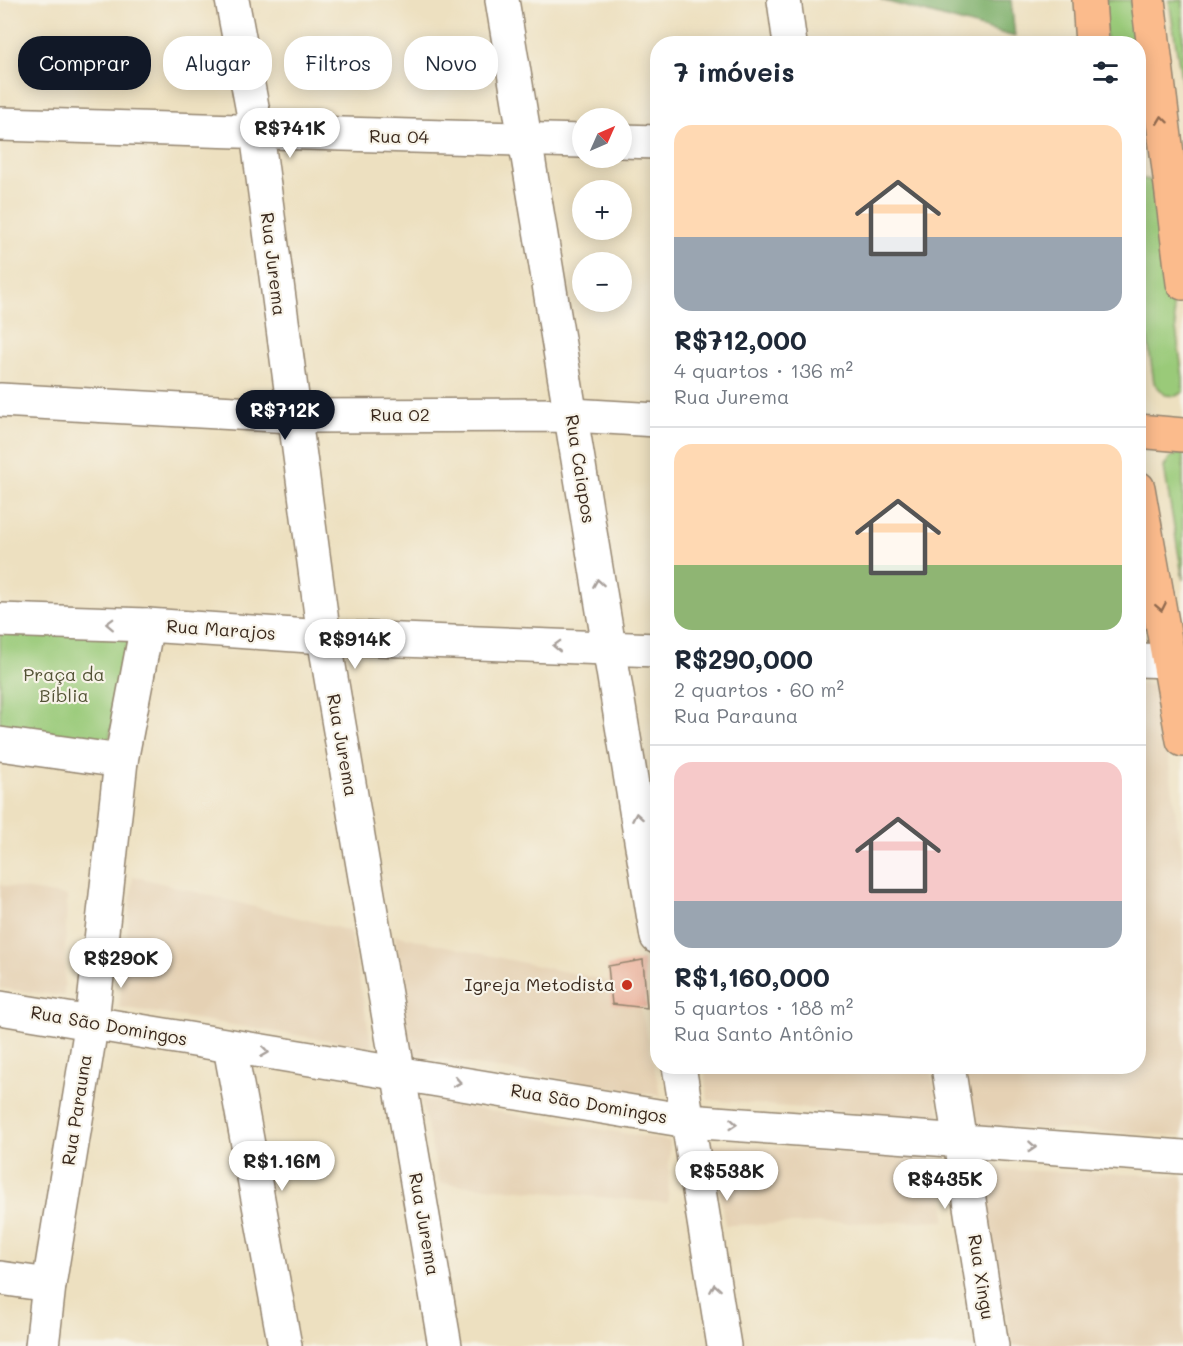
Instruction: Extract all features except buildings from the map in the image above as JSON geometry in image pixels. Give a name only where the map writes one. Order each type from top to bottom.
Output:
[{"type":"main road","points":[[1089,0],[1091,36]]},
{"type":"main road","points":[[1148,0],[1153,159],[1182,276]]},
{"type":"main road","points":[[1146,432],[1183,435]]},
{"type":"main road","points":[[1146,523],[1177,661],[1183,740]]},
{"type":"street","name":"Rua Jurema","points":[[232,0],[257,133],[292,416],[324,637],[445,1346]]},
{"type":"street","name":"Rua Caiapos","points":[[502,0],[650,896]]},
{"type":"street","points":[[784,0],[789,36]]},
{"type":"street","name":"Rua 04","points":[[0,124],[572,141]]},
{"type":"street","points":[[632,141],[650,142]]},
{"type":"street","name":"Rua 02","points":[[0,400],[292,416],[572,415],[650,420]]},
{"type":"street","name":"Rua Marajos","points":[[0,620],[147,625],[324,637],[650,650]]},
{"type":"street","name":"Rua Parauna","points":[[42,1346],[49,1285],[92,1021],[121,761],[147,625]]},
{"type":"street","points":[[1146,660],[1177,661]]},
{"type":"street","points":[[0,744],[121,761]]},
{"type":"street","name":"Rua São Domingos","points":[[0,1008],[92,1021],[230,1047],[398,1072],[688,1121],[1183,1157]]},
{"type":"street","points":[[230,1047],[285,1346]]},
{"type":"street","points":[[680,1074],[724,1346]]},
{"type":"street","name":"Rua Xingu","points":[[949,1074],[992,1346]]},
{"type":"street","points":[[0,1278],[49,1285]]},
{"type":"shaded area","points":[[1146,685],[1158,685],[1183,863],[1183,1136],[974,1125],[965,1074],[1146,1074]]},
{"type":"shaded area","points":[[133,876],[350,931],[372,1047],[119,1007]]},
{"type":"shaded area","points":[[0,885],[67,896],[64,996],[0,988]]},
{"type":"shaded area","points":[[395,935],[636,987],[650,1048],[650,1074],[656,1074],[661,1096],[411,1054]]},
{"type":"shaded area","points":[[705,1074],[931,1074],[941,1120],[708,1100]]},
{"type":"shaded area","points":[[421,1099],[670,1141],[668,1203],[440,1183]]},
{"type":"shaded area","points":[[711,1143],[944,1160],[945,1221],[725,1225]]},
{"type":"shaded area","points":[[979,1169],[1183,1176],[1183,1346],[1013,1346]]},
{"type":"green space","points":[[881,0],[1011,0],[1015,36]]},
{"type":"green space","points":[[1103,0],[1131,0],[1135,36],[1106,36]]},
{"type":"green space","points":[[1169,0],[1183,0],[1183,91]]},
{"type":"green space","points":[[1146,179],[1150,180],[1156,188],[1183,378],[1183,392],[1176,396],[1165,395],[1154,383],[1146,327]]},
{"type":"green space","points":[[1183,452],[1183,580],[1164,467],[1170,457]]},
{"type":"green space","name":"Praça da Bíblia","points":[[0,631],[130,636],[108,746],[0,728]]},
{"type":"place","name":"Igreja Metodista","points":[[627,985]]}]
